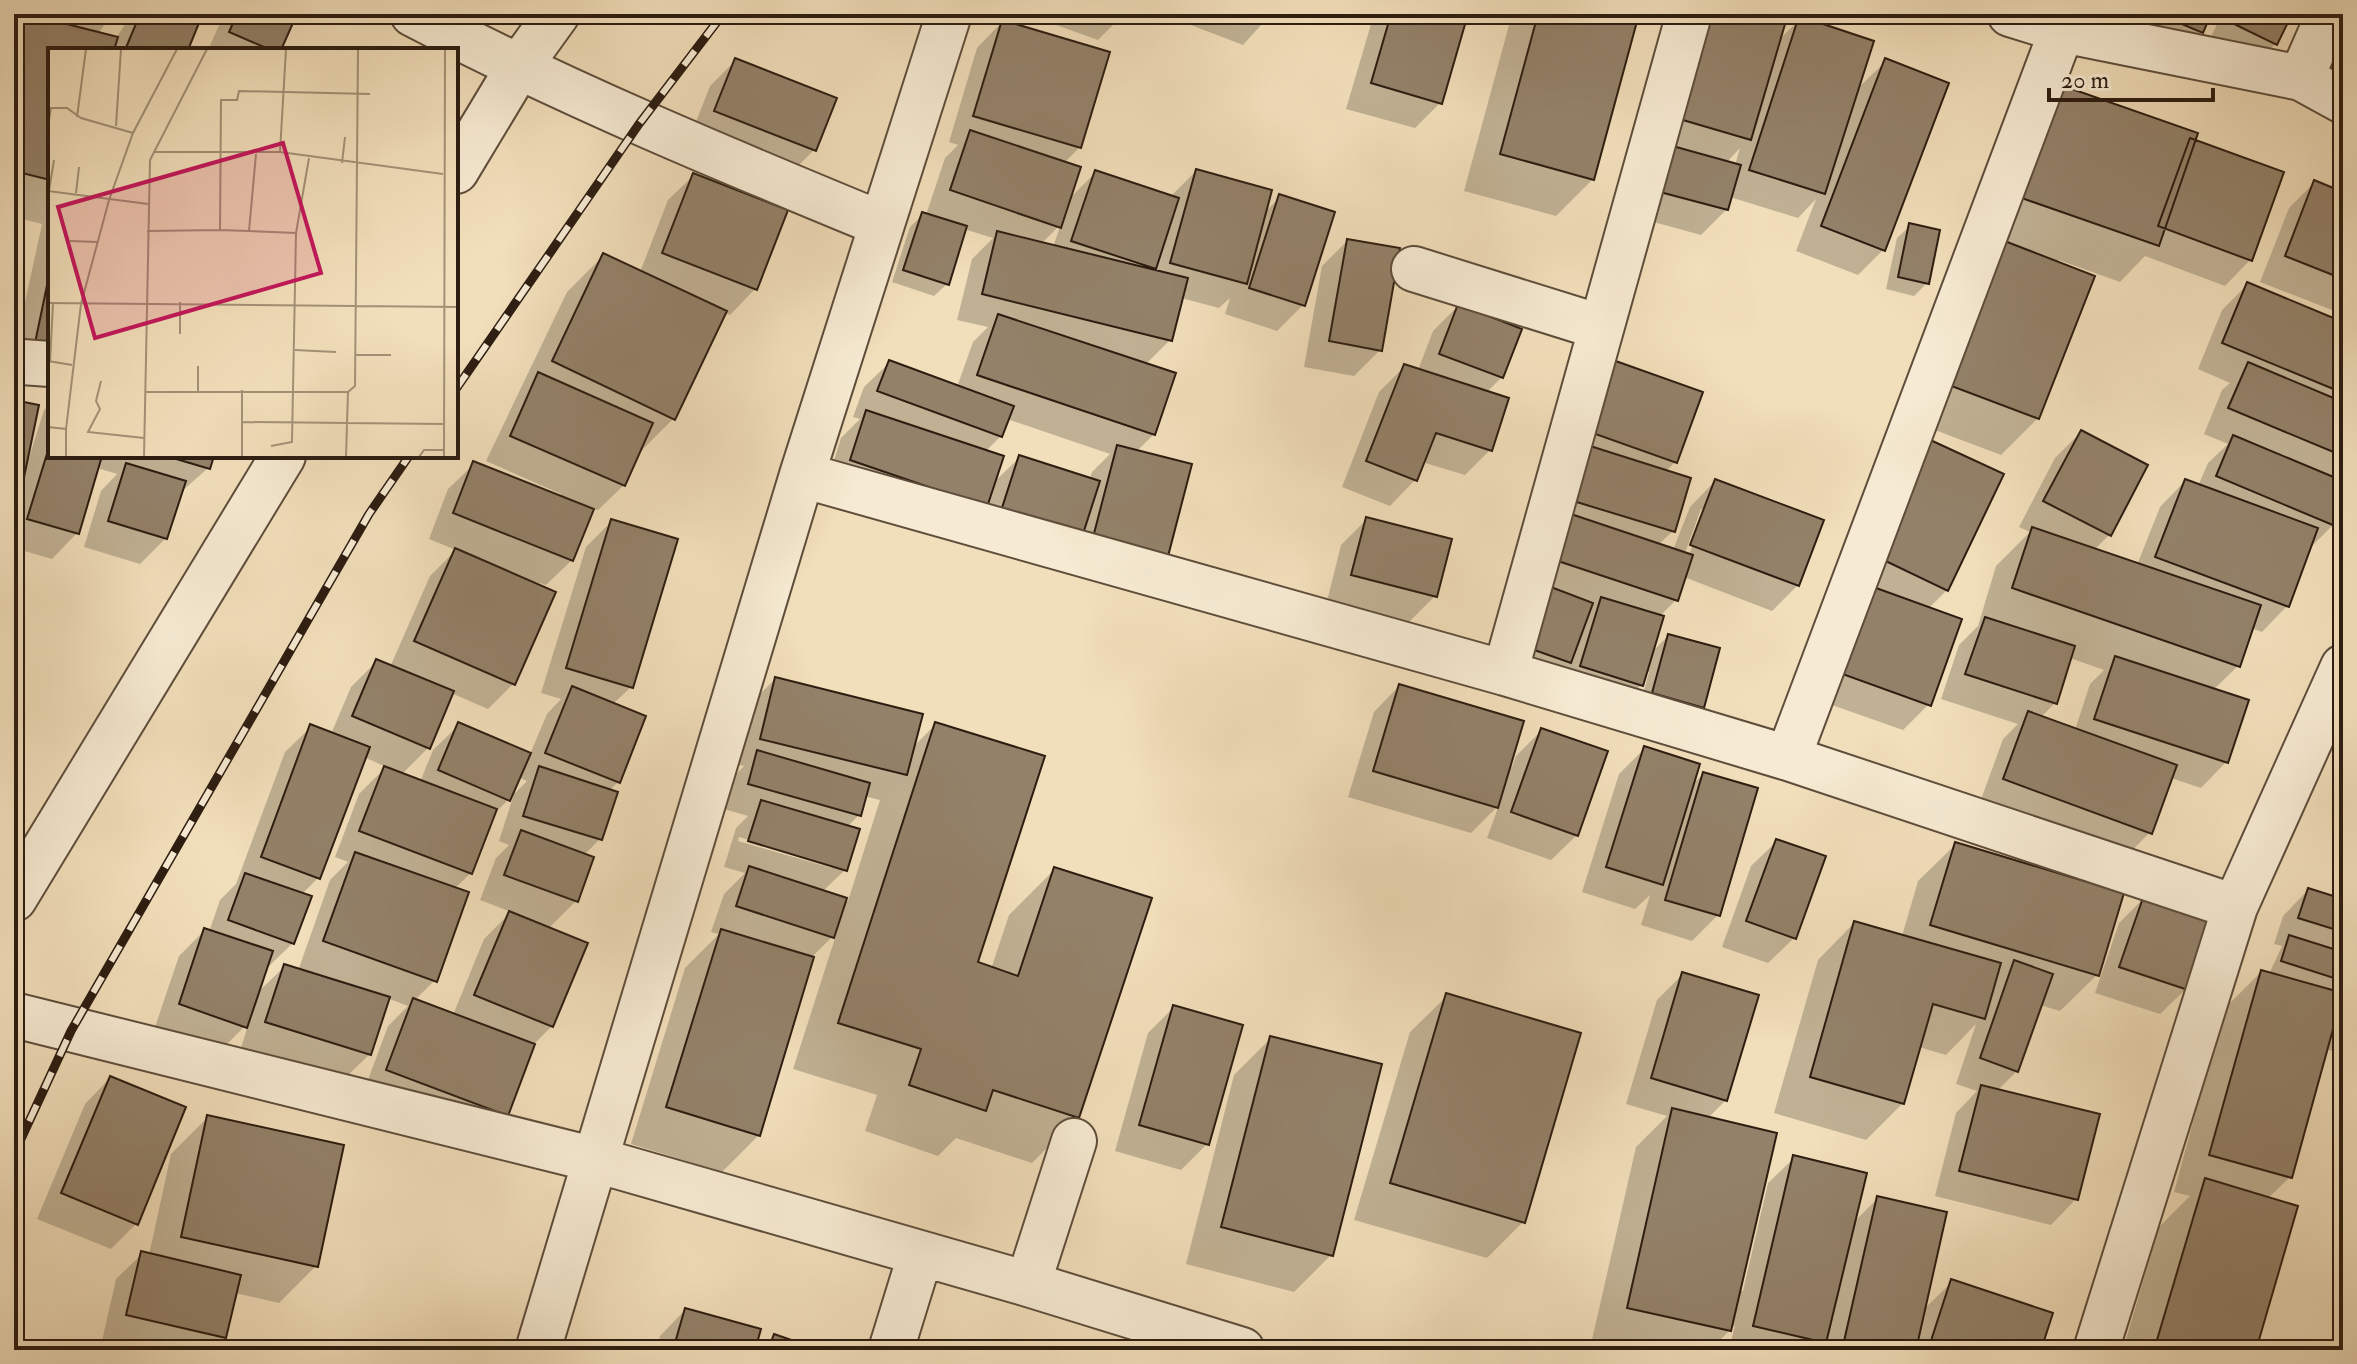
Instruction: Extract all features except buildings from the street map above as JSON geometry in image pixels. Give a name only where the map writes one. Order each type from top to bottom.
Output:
[{"type":"street","points":[[413,14],[518,68],[639,124],[879,223]]},
{"type":"street","points":[[458,168],[518,68],[557,14]]},
{"type":"street","points":[[538,1350],[879,223],[949,14]]},
{"type":"street","points":[[1505,673],[1689,14]]},
{"type":"street","points":[[2010,14],[2062,30],[2301,78],[2343,101]]},
{"type":"street","points":[[2301,78],[2329,14]]},
{"type":"street","points":[[1788,758],[2062,30]]},
{"type":"street","points":[[1414,269],[1600,327]]},
{"type":"street","points":[[14,899],[282,458]]},
{"type":"street","points":[[802,475],[1505,673],[1788,758],[2235,907]]},
{"type":"street","points":[[2096,1350],[2235,907],[2343,667]]},
{"type":"street","points":[[14,1015],[596,1160],[920,1256],[1028,1284],[1242,1350]]},
{"type":"street","points":[[1028,1284],[1074,1141]]},
{"type":"street","points":[[891,1350],[920,1256]]},
{"type":"railway","points":[[458,386],[639,124],[723,14]]},
{"type":"railway","points":[[14,1154],[71,1031],[369,514],[408,458]]}]
